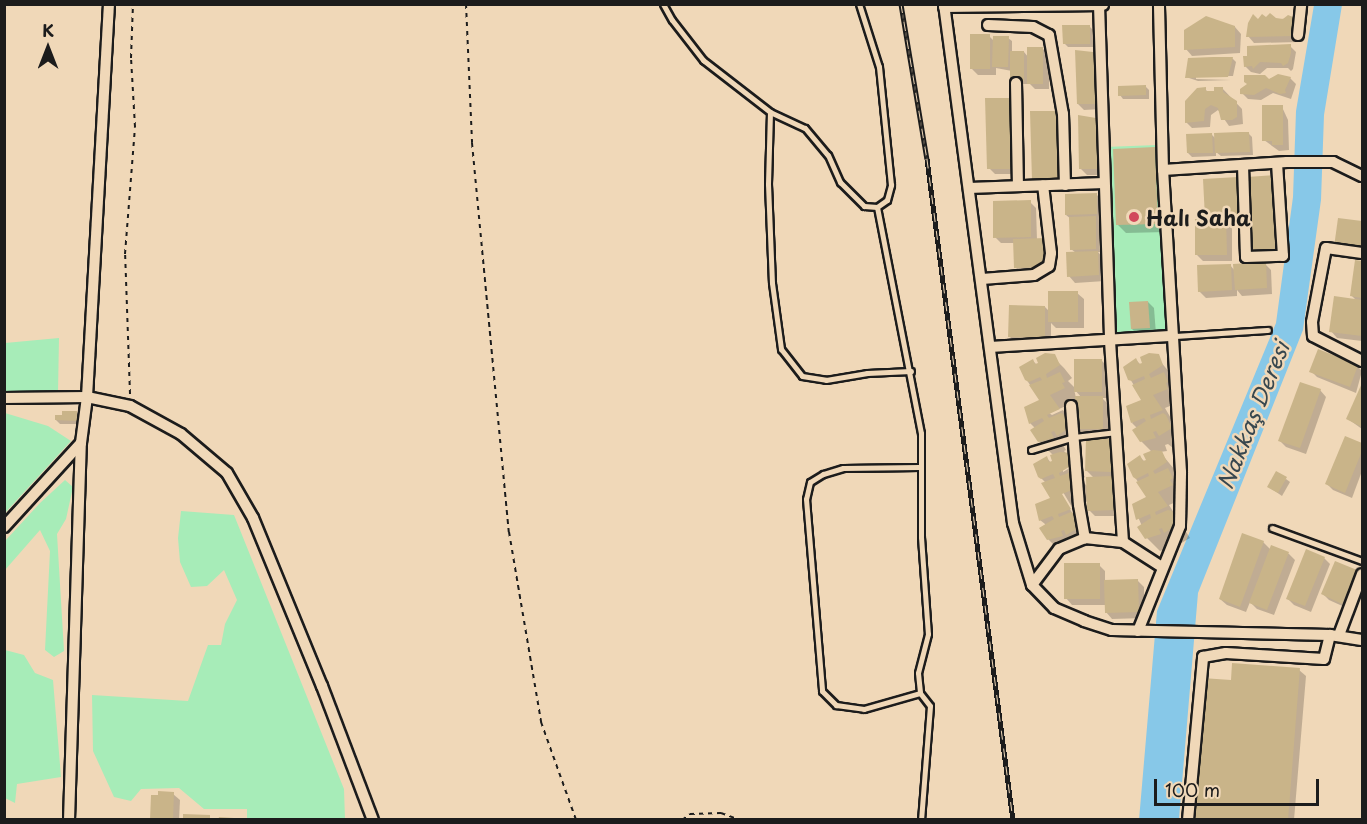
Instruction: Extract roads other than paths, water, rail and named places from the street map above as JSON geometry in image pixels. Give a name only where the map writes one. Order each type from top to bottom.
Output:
[{"type":"street","points":[[69,819],[81,443],[87,397],[109,4]]},
{"type":"street","points":[[1104,4],[944,6],[992,346],[1013,523],[1032,585],[1054,608],[1112,630],[1335,635],[1362,640]]},
{"type":"street","points":[[1138,631],[1180,526],[1181,472],[1163,170],[1159,4]]},
{"type":"street","points":[[1298,35],[1301,4]]},
{"type":"street","points":[[1099,5],[1110,341],[1123,542]]},
{"type":"street","points":[[988,25],[1033,27],[1049,35],[1063,114],[1065,185]]},
{"type":"street","points":[[1016,83],[1018,186]]},
{"type":"street","points":[[1163,170],[1333,162],[1362,176]]},
{"type":"street","points":[[1243,166],[1246,257],[1283,256],[1282,163]]},
{"type":"street","points":[[969,188],[1104,183]]},
{"type":"street","points":[[982,279],[1034,275],[1049,266],[1051,253],[1043,185]]},
{"type":"street","points":[[1362,253],[1326,248],[1312,322],[1313,336],[1362,361]]},
{"type":"street","points":[[992,346],[1173,336]]},
{"type":"street","points":[[4,398],[87,397],[130,406],[181,434],[227,473],[253,518],[322,686],[373,819]]},
{"type":"street","points":[[1071,406],[1079,505],[1085,538]]},
{"type":"street","points":[[4,527],[81,443]]},
{"type":"street","points":[[1032,585],[1059,549],[1085,538],[1123,542],[1162,567]]},
{"type":"street","points":[[1188,819],[1203,657],[1226,653],[1324,659],[1362,574]]},
{"type":"lane","points":[[663,4],[672,20],[703,60],[770,112],[805,128],[828,155],[840,182],[864,206],[877,207],[887,200],[891,185],[879,68],[859,4]]},
{"type":"lane","points":[[770,112],[768,195],[772,283],[781,349],[802,376],[826,380],[867,373],[911,371]]},
{"type":"lane","points":[[877,207],[911,371],[921,433],[919,467],[928,634],[918,673],[920,693],[930,706],[921,819]]},
{"type":"lane","points":[[1173,336],[1268,330]]},
{"type":"lane","points":[[1031,450],[1074,437],[1117,432]]},
{"type":"lane","points":[[919,467],[843,468],[810,482],[806,500],[822,691],[836,705],[864,709],[920,693]]},
{"type":"lane","points":[[1272,528],[1362,561]]},
{"type":"water","name":"Nakkaş Deresi","points":[[1314,5],[1342,5],[1324,115],[1321,200],[1303,330],[1198,593],[1179,819],[1139,820],[1157,611],[1276,323],[1293,197],[1296,111]]},
{"type":"railway","points":[[901,4],[927,159],[1013,820]]},
{"type":"place","name":"Halı Saha","points":[[1134,217]]}]
